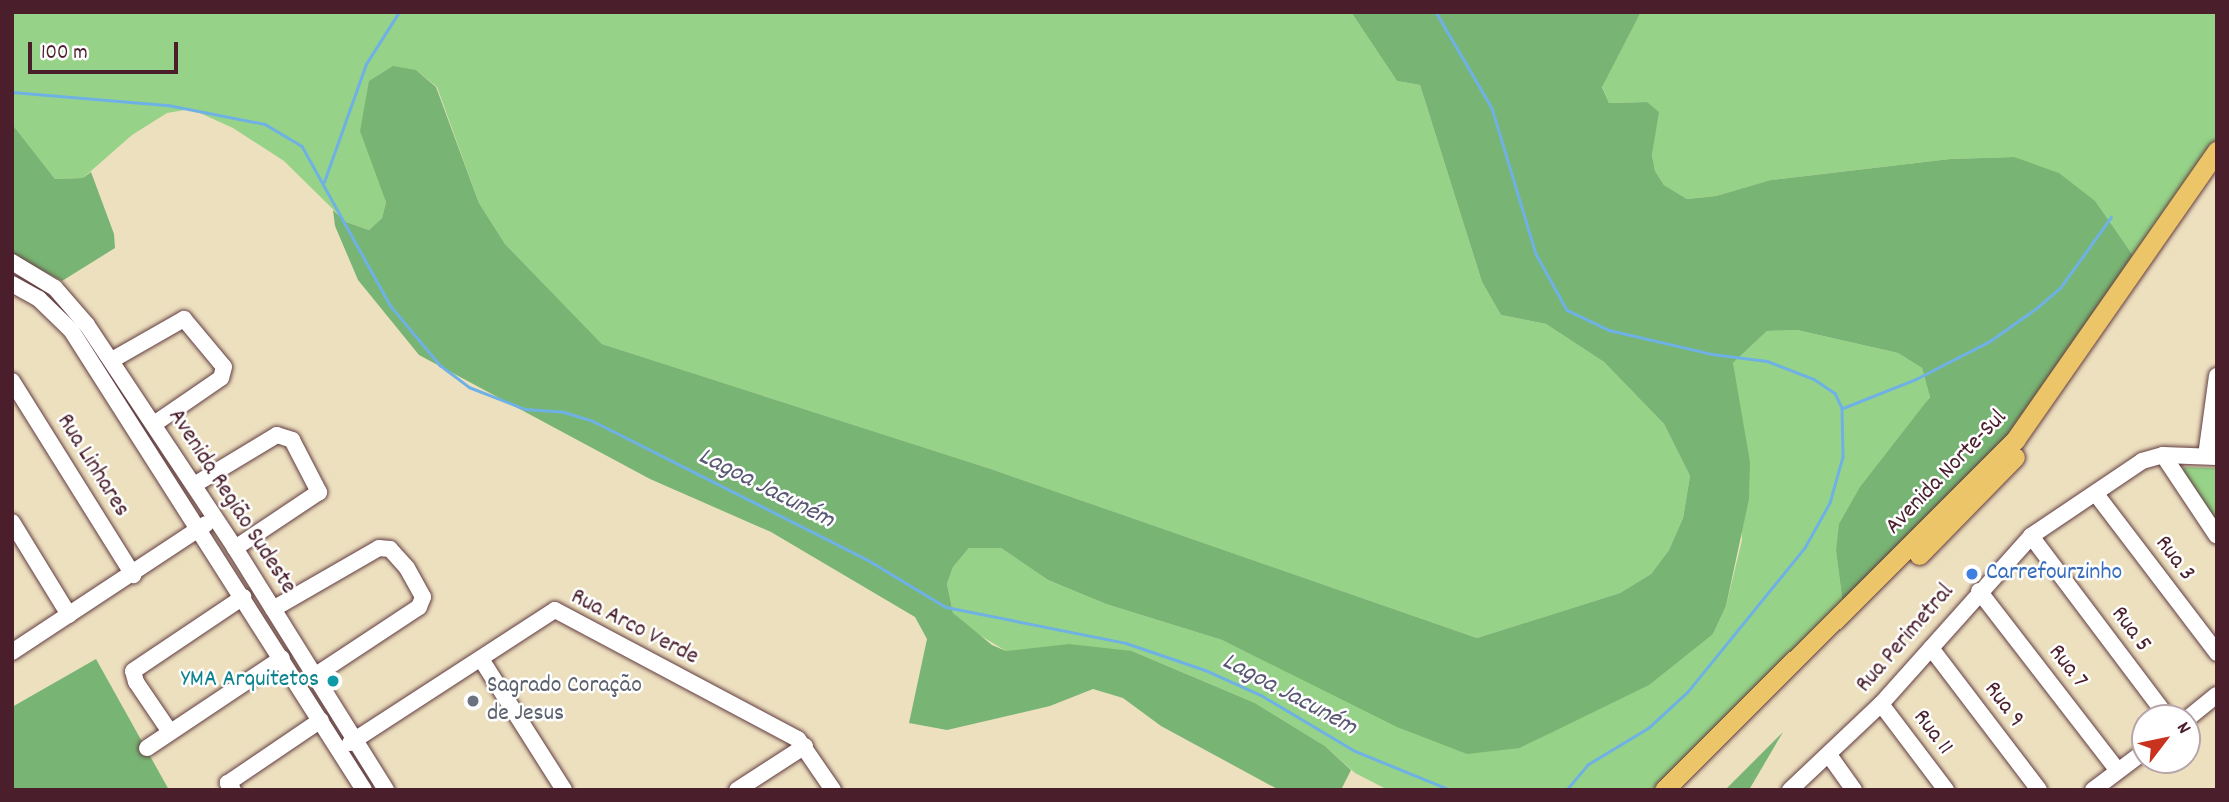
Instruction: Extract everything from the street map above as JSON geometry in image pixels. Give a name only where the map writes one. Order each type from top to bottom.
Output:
[{"type":"main road","name":"Avenida Norte-Sul","points":[[1664,790],[2015,440],[2217,149]]},
{"type":"main road","name":"Avenida Norte-Sul","points":[[1682,790],[1980,496],[2038,432],[2217,167]]},
{"type":"street","name":"Avenida Região Sudeste","points":[[12,262],[62,295],[112,359],[316,675],[386,790]]},
{"type":"street","name":"Avenida Região Sudeste","points":[[12,284],[55,311],[131,421],[340,750],[362,789]]},
{"type":"street","points":[[112,359],[179,319],[191,322],[224,367],[223,376],[150,418],[131,421]]},
{"type":"street","points":[[2163,456],[2211,456],[2217,376]]},
{"type":"street","name":"Rua Linhares","points":[[12,381],[133,575]]},
{"type":"street","points":[[194,485],[280,434],[288,436],[303,458],[317,481],[317,494],[235,548]]},
{"type":"street","points":[[2163,456],[2217,536]]},
{"type":"street","name":"Rua Perimetral","points":[[1790,790],[1881,704],[1979,591],[2031,536],[2142,461],[2163,456]]},
{"type":"street","name":"Rua 3","points":[[2096,494],[2217,653]]},
{"type":"street","points":[[12,652],[200,531],[213,515]]},
{"type":"street","points":[[12,522],[69,615]]},
{"type":"street","name":"Rua 5","points":[[2031,536],[2157,704]]},
{"type":"street","points":[[274,609],[379,548],[390,549],[407,568],[423,597],[419,607],[316,675]]},
{"type":"street","name":"Rua 7","points":[[1979,591],[2118,771]]},
{"type":"street","points":[[170,733],[135,682],[133,671],[243,597]]},
{"type":"street","name":"Rua Arco Verde","points":[[340,750],[555,610],[805,746]]},
{"type":"street","name":"Rua 9","points":[[1931,648],[2039,790]]},
{"type":"street","points":[[148,748],[282,658]]},
{"type":"street","points":[[481,659],[564,790]]},
{"type":"street","points":[[2201,708],[2217,695]]},
{"type":"street","name":"Rua 11","points":[[1881,704],[1946,790]]},
{"type":"street","points":[[233,790],[228,783],[321,720]]},
{"type":"street","points":[[740,789],[805,746],[834,790]]},
{"type":"street","points":[[1829,755],[1854,790]]},
{"type":"street","points":[[2093,790],[2131,761]]},
{"type":"green space","points":[[12,12],[1351,12],[1397,81],[1420,85],[1482,282],[1501,315],[1546,324],[1604,362],[1664,424],[1690,476],[1683,518],[1669,550],[1651,574],[1620,593],[1477,638],[991,469],[602,344],[505,244],[479,203],[437,87],[416,70],[376,167],[386,202],[382,218],[369,230],[346,222],[284,161],[233,128],[191,109],[167,113],[132,135],[83,178],[55,179],[12,124]]},
{"type":"green space","points":[[1351,12],[1641,12],[1602,87],[1609,103],[1647,102],[1659,112],[1652,155],[1655,171],[1664,185],[1687,199],[1716,196],[1771,180],[1950,159],[2014,157],[2059,173],[2095,201],[2136,260],[2049,386],[1982,467],[1843,605],[1836,551],[1839,524],[1860,487],[1930,397],[1922,368],[1898,353],[1797,330],[1767,331],[1733,363],[1750,462],[1749,499],[1726,606],[1713,634],[1649,685],[1520,748],[1467,754],[1397,727],[1222,640],[1106,604],[1048,580],[1001,548],[969,548],[953,567],[947,584],[953,613],[992,645],[1006,651],[1069,644],[1132,651],[1255,703],[1325,746],[1351,770],[1341,790],[1279,790],[1161,726],[1123,698],[1093,689],[1050,706],[947,730],[909,723],[927,639],[915,617],[771,532],[650,479],[419,355],[358,280],[335,226],[333,210],[346,222],[369,230],[382,218],[386,202],[360,131],[369,81],[393,66],[416,70],[436,87],[479,203],[505,244],[602,344],[991,469],[1477,638],[1620,593],[1651,574],[1669,550],[1683,518],[1690,476],[1664,424],[1604,362],[1546,324],[1501,315],[1482,282],[1420,85],[1397,81]]},
{"type":"green space","points":[[1641,12],[2217,12],[2217,141],[2136,260],[2014,157],[1950,159],[1772,180],[1716,196],[1687,199],[1664,185],[1655,171],[1652,155],[1658,112],[1646,102],[1609,103],[1602,86]]},
{"type":"green space","points":[[12,124],[55,179],[83,178],[91,172],[114,234],[115,248],[62,281],[12,254]]},
{"type":"green space","points":[[1797,330],[1898,353],[1922,368],[1930,396],[1836,551],[1843,605],[1657,790],[1388,790],[1355,773],[1325,746],[1255,703],[1132,651],[1006,651],[966,627],[953,613],[947,584],[953,567],[969,548],[1001,548],[1048,580],[1106,604],[1222,640],[1300,677],[1520,748],[1596,710],[1713,634],[1726,606],[1742,540],[1733,363],[1767,331]]},
{"type":"green space","points":[[2185,467],[2217,468],[2217,523],[2182,471]]},
{"type":"green space","points":[[96,659],[169,790],[12,790],[12,707]]},
{"type":"green space","points":[[1783,732],[1749,790],[1725,790]]},
{"type":"waterway","name":"Lagoa Jacuném","points":[[324,182],[366,64],[399,12]]},
{"type":"waterway","points":[[1436,12],[1492,108],[1536,254],[1567,310],[1609,330],[1712,354],[1767,361],[1814,379],[1835,393],[1842,408],[1843,457],[1830,503],[1805,548],[1688,692],[1649,728],[1588,765],[1567,790]]},
{"type":"waterway","name":"Lagoa Jacuném","points":[[12,92],[168,105],[265,124],[302,146],[390,305],[440,365],[469,387],[525,409],[564,412],[593,421],[868,560],[946,607],[1126,643],[1205,670],[1261,695],[1355,751],[1451,790]]},
{"type":"waterway","points":[[1843,408],[1916,379],[1990,341],[2038,307],[2060,288],[2111,217]]},
{"type":"place","name":"Carrefourzinho","points":[[1972,574]]},
{"type":"place","name":"YMA Arquitetos","points":[[333,681]]},
{"type":"place","name":"Sagrado Coração de Jesus","points":[[473,701]]}]
